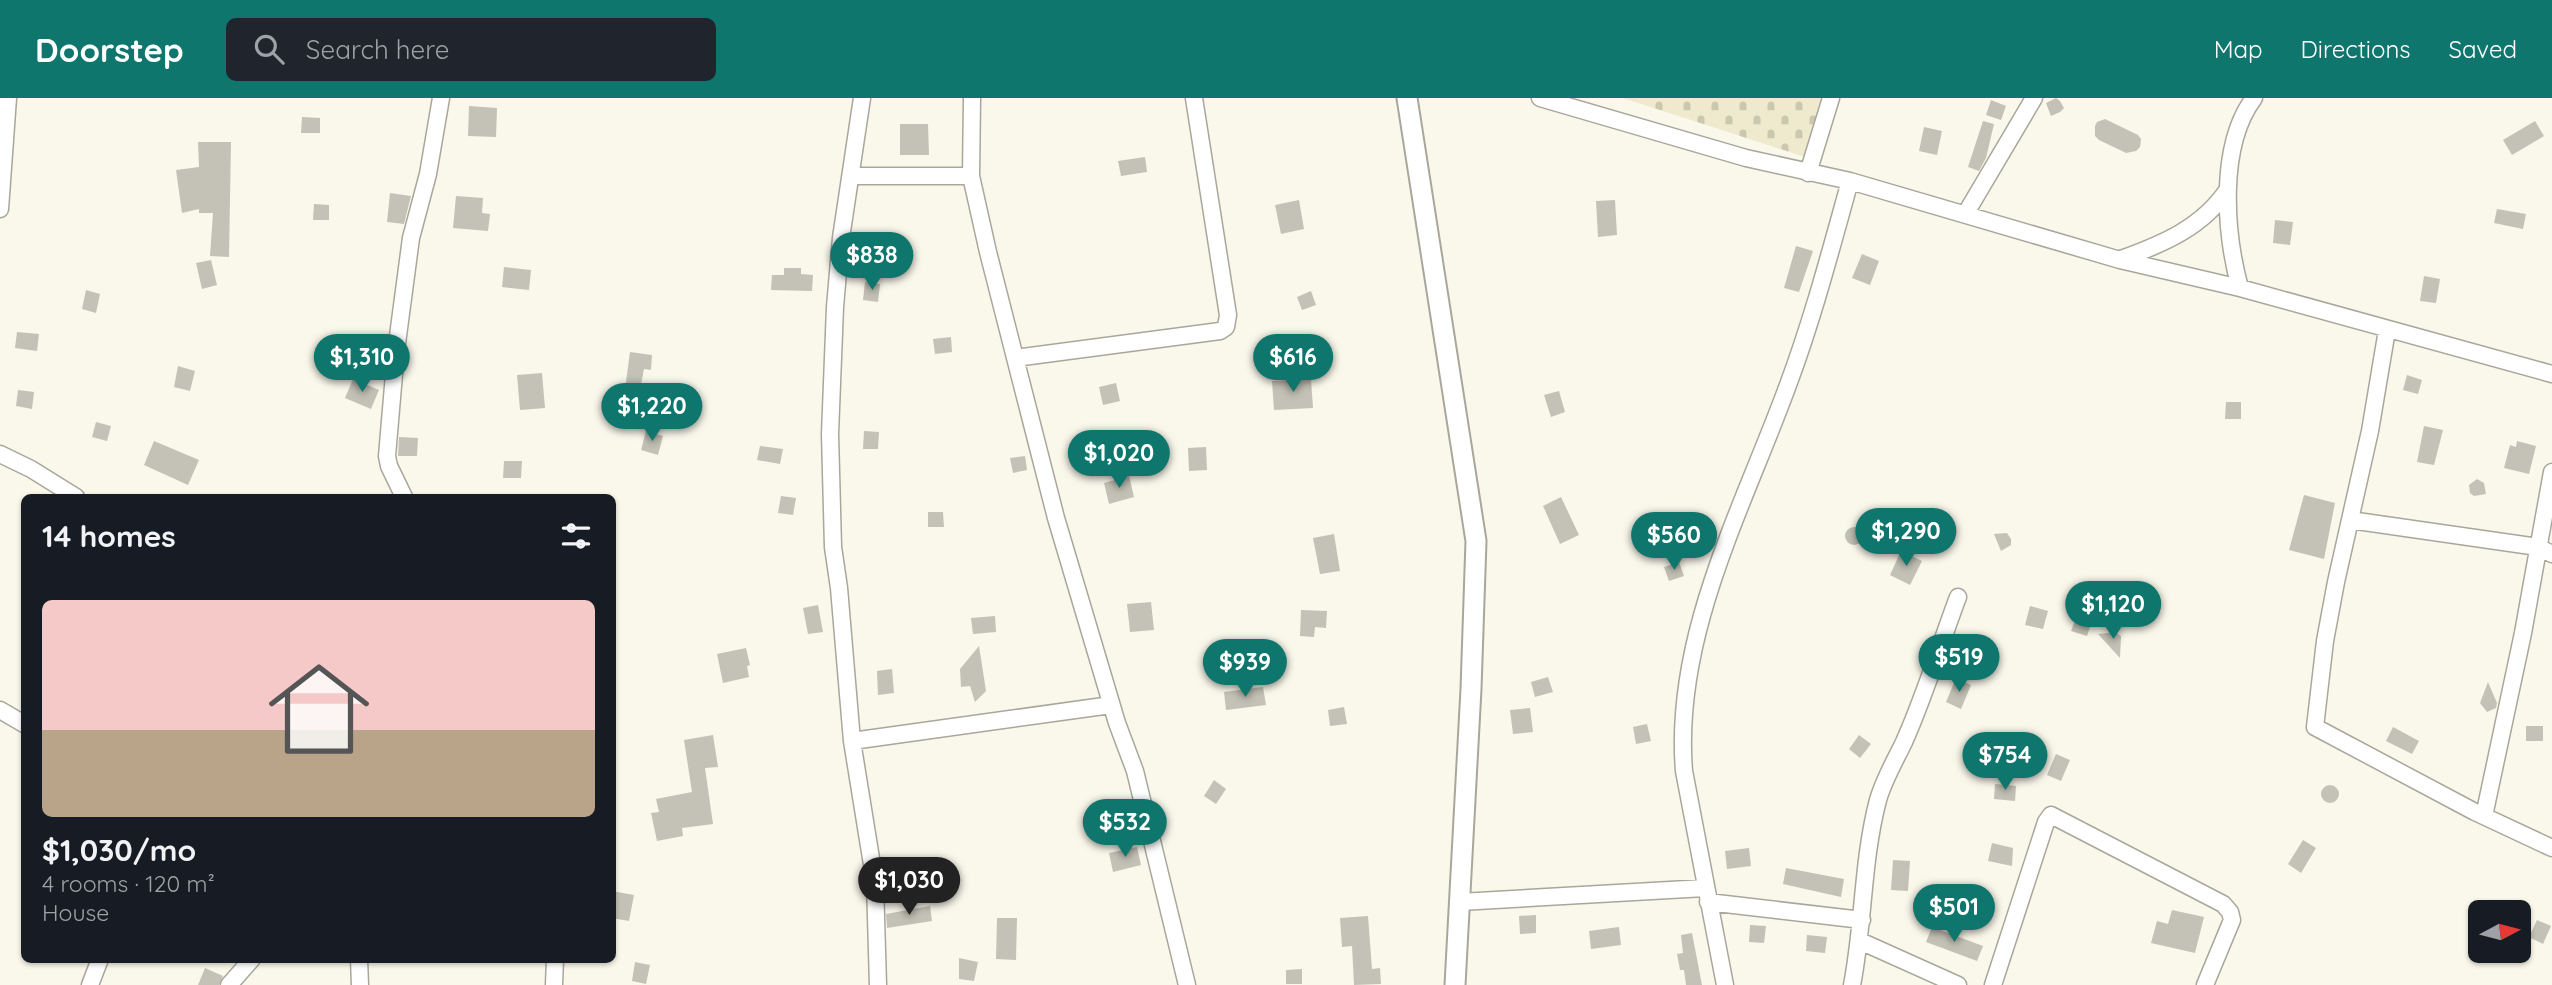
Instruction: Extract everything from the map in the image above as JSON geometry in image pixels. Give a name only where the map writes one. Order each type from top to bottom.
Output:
[{"type":"street","points":[[0,209],[8,98]]},
{"type":"street","points":[[403,494],[387,456],[395,364],[411,238],[428,174],[441,98]]},
{"type":"street","points":[[862,98],[841,238],[835,307],[830,435],[833,547],[852,741],[875,883],[878,985]]},
{"type":"street","points":[[972,98],[971,176],[1015,358],[1056,518],[1111,705],[1135,771],[1187,985]]},
{"type":"street","points":[[1015,358],[1220,331],[1226,327],[1228,315],[1194,98]]},
{"type":"street","points":[[1406,98],[1476,541],[1477,572],[1455,985]]},
{"type":"street","points":[[1540,98],[1746,158],[1850,181],[2120,260],[2240,288],[2552,374]]},
{"type":"street","points":[[1808,173],[1832,98]]},
{"type":"street","points":[[1966,214],[2034,98]]},
{"type":"street","points":[[2240,288],[2230,242],[2228,189],[2235,142],[2245,110],[2254,98]]},
{"type":"street","points":[[851,176],[971,176]]},
{"type":"street","points":[[1725,985],[1684,771],[1682,744],[1690,669],[1714,577],[1789,382],[1850,181]]},
{"type":"street","points":[[2120,260],[2170,240],[2207,215],[2228,189]]},
{"type":"street","points":[[2387,330],[2370,431],[2325,641],[2315,727],[2484,816],[2552,848]]},
{"type":"street","points":[[0,453],[71,494]]},
{"type":"street","points":[[2484,816],[2545,550],[2552,472]]},
{"type":"street","points":[[2350,520],[2545,550]]},
{"type":"street","points":[[1852,985],[1860,941],[1867,851],[1878,800],[1904,741],[1958,597]]},
{"type":"street","points":[[852,741],[1111,705]]},
{"type":"street","points":[[0,710],[21,722]]},
{"type":"street","points":[[1993,985],[2046,822],[2051,816],[2223,904],[2230,912],[2232,920],[2205,985]]},
{"type":"street","points":[[1460,902],[1707,895],[1861,920]]},
{"type":"street","points":[[1860,941],[1958,985]]},
{"type":"street","points":[[90,985],[98,963]]},
{"type":"street","points":[[229,985],[248,963]]},
{"type":"street","points":[[359,963],[360,985]]},
{"type":"street","points":[[554,985],[555,963]]},
{"type":"green space","points":[[1623,98],[1827,98],[1808,158]]},
{"type":"building","points":[[2056,98],[2064,108],[2051,116],[2046,103]]},
{"type":"building","points":[[1991,100],[2006,106],[2001,120],[1986,115]]},
{"type":"building","points":[[469,106],[497,108],[496,137],[468,136]]},
{"type":"building","points":[[302,117],[320,118],[320,133],[301,133]]},
{"type":"building","points":[[2105,119],[2138,135],[2141,139],[2140,147],[2136,151],[2126,153],[2099,140],[2095,136],[2095,126],[2097,122]]},
{"type":"building","points":[[1983,121],[1994,124],[1986,158],[1979,171],[1968,167]]},
{"type":"building","points":[[2535,121],[2544,136],[2512,155],[2503,140]]},
{"type":"building","points":[[900,124],[928,124],[929,155],[900,155]]},
{"type":"building","points":[[1924,127],[1942,131],[1937,155],[1919,151]]},
{"type":"building","points":[[198,142],[231,142],[229,257],[210,256],[213,213],[199,213],[199,209],[182,213],[176,170],[199,167]]},
{"type":"building","points":[[1145,157],[1147,172],[1121,176],[1118,161]]},
{"type":"building","points":[[390,193],[411,196],[404,224],[387,222]]},
{"type":"building","points":[[456,196],[483,198],[482,213],[490,214],[488,231],[453,228]]},
{"type":"building","points":[[1299,200],[1304,229],[1281,234],[1275,205]]},
{"type":"building","points":[[1615,200],[1617,235],[1598,237],[1596,201]]},
{"type":"building","points":[[314,204],[329,205],[329,220],[313,220]]},
{"type":"building","points":[[2497,209],[2526,214],[2523,229],[2494,223]]},
{"type":"building","points":[[2275,220],[2293,222],[2290,245],[2273,243]]},
{"type":"building","points":[[1796,246],[1813,251],[1799,292],[1784,288]]},
{"type":"building","points":[[1862,254],[1879,261],[1870,285],[1852,278]]},
{"type":"building","points":[[211,260],[217,285],[202,289],[196,263]]},
{"type":"building","points":[[504,267],[531,270],[529,290],[502,287]]},
{"type":"building","points":[[784,268],[801,268],[801,274],[813,275],[812,291],[771,290],[772,275],[784,275]]},
{"type":"building","points":[[2424,276],[2440,279],[2436,303],[2420,301]]},
{"type":"building","points":[[865,282],[880,284],[878,302],[863,300]]},
{"type":"building","points":[[86,290],[100,294],[96,313],[82,309]]},
{"type":"building","points":[[1311,291],[1316,305],[1302,310],[1297,297]]},
{"type":"building","points":[[17,332],[39,334],[37,351],[15,348]]},
{"type":"building","points":[[951,337],[952,352],[935,354],[933,339]]},
{"type":"building","points":[[630,352],[652,355],[651,370],[644,369],[633,427],[621,425],[623,410],[620,409]]},
{"type":"building","points":[[178,366],[195,371],[190,391],[174,387]]},
{"type":"building","points":[[542,373],[545,408],[520,410],[517,375]]},
{"type":"building","points":[[2407,375],[2422,380],[2418,394],[2403,390]]},
{"type":"building","points":[[353,379],[379,390],[371,409],[345,398]]},
{"type":"building","points":[[1311,379],[1313,408],[1274,410],[1272,381]]},
{"type":"building","points":[[1116,383],[1120,401],[1103,405],[1099,387]]},
{"type":"building","points":[[18,390],[34,392],[32,409],[16,406]]},
{"type":"building","points":[[1559,391],[1565,412],[1551,417],[1544,395]]},
{"type":"building","points":[[2226,402],[2241,402],[2241,419],[2225,419]]},
{"type":"building","points":[[96,422],[111,426],[107,441],[92,437]]},
{"type":"building","points":[[2424,426],[2443,430],[2434,465],[2417,462]]},
{"type":"building","points":[[646,431],[663,436],[658,455],[641,450]]},
{"type":"building","points":[[864,431],[879,432],[878,449],[863,449]]},
{"type":"building","points":[[399,437],[418,438],[417,456],[398,456]]},
{"type":"building","points":[[154,441],[199,460],[188,485],[144,465]]},
{"type":"building","points":[[2517,441],[2536,446],[2529,474],[2504,468],[2510,445],[2516,447]]},
{"type":"building","points":[[760,446],[783,449],[780,464],[757,460]]},
{"type":"building","points":[[1206,447],[1207,470],[1189,471],[1188,448]]},
{"type":"building","points":[[1025,456],[1027,470],[1013,473],[1010,458]]},
{"type":"building","points":[[504,461],[522,461],[521,478],[503,478]]},
{"type":"building","points":[[1129,476],[1134,497],[1109,504],[1104,483]]},
{"type":"building","points":[[2477,479],[2484,483],[2486,494],[2474,496],[2470,493],[2469,485]]},
{"type":"building","points":[[2304,495],[2335,503],[2324,559],[2289,550]]},
{"type":"building","points":[[781,496],[796,498],[793,515],[778,513]]},
{"type":"building","points":[[1561,497],[1579,535],[1560,544],[1543,506]]},
{"type":"building","points":[[928,512],[943,512],[944,527],[928,527]]},
{"type":"building","points":[[1854,527],[1860,530],[1863,536],[1860,542],[1854,545],[1848,542],[1845,536],[1848,530]]},
{"type":"building","points":[[2007,533],[2011,545],[2001,551],[1994,534]]},
{"type":"building","points":[[1334,534],[1340,571],[1320,574],[1313,538]]},
{"type":"building","points":[[1901,551],[1922,561],[1910,585],[1890,575]]},
{"type":"building","points":[[1679,562],[1684,576],[1669,581],[1664,567]]},
{"type":"building","points":[[1151,602],[1154,630],[1130,632],[1127,604]]},
{"type":"building","points":[[818,605],[823,632],[808,634],[803,608]]},
{"type":"building","points":[[2030,606],[2048,611],[2043,629],[2025,625]]},
{"type":"building","points":[[1301,610],[1327,611],[1326,628],[1315,627],[1314,637],[1300,636]]},
{"type":"building","points":[[2077,615],[2092,621],[2087,636],[2071,631]]},
{"type":"building","points":[[995,616],[996,632],[973,634],[971,618]]},
{"type":"building","points":[[2115,632],[2121,636],[2120,658],[2098,634]]},
{"type":"building","points":[[979,646],[986,691],[975,702],[970,686],[961,687],[960,669]]},
{"type":"building","points":[[746,648],[750,665],[747,666],[749,677],[723,683],[717,654]]},
{"type":"building","points":[[892,669],[894,693],[878,695],[877,671]]},
{"type":"building","points":[[1548,677],[1553,692],[1535,697],[1531,682]]},
{"type":"building","points":[[1956,678],[1971,685],[1961,709],[1946,702]]},
{"type":"building","points":[[2488,682],[2497,703],[2496,708],[2487,712],[2480,703]]},
{"type":"building","points":[[1263,687],[1266,705],[1226,710],[1224,692]]},
{"type":"building","points":[[1344,707],[1347,724],[1330,726],[1328,710]]},
{"type":"building","points":[[1530,708],[1533,732],[1513,734],[1510,710]]},
{"type":"building","points":[[1647,724],[1651,741],[1636,744],[1633,727]]},
{"type":"building","points":[[2526,726],[2543,726],[2543,741],[2526,741]]},
{"type":"building","points":[[2393,727],[2419,741],[2412,754],[2386,741]]},
{"type":"building","points":[[713,735],[718,767],[705,768],[713,824],[682,828],[683,836],[657,841],[651,813],[659,812],[656,799],[692,792],[684,740]]},
{"type":"building","points":[[1859,735],[1871,744],[1860,758],[1849,749]]},
{"type":"building","points":[[2056,754],[2070,760],[2061,781],[2047,775]]},
{"type":"building","points":[[1214,780],[1226,789],[1216,804],[1204,796]]},
{"type":"building","points":[[1995,784],[2016,786],[2015,801],[1994,799]]},
{"type":"building","points":[[2330,785],[2336,788],[2339,794],[2336,800],[2330,803],[2324,800],[2321,794],[2324,788]]},
{"type":"building","points":[[2303,840],[2316,848],[2301,873],[2288,864]]},
{"type":"building","points":[[1992,843],[2013,848],[2012,866],[1988,861]]},
{"type":"building","points":[[1137,847],[1141,865],[1113,872],[1109,853]]},
{"type":"building","points":[[1749,848],[1751,866],[1727,869],[1725,851]]},
{"type":"building","points":[[1893,860],[1910,861],[1908,891],[1891,890]]},
{"type":"building","points":[[1786,868],[1844,879],[1841,897],[1783,884]]},
{"type":"building","points":[[616,892],[634,895],[629,921],[616,919]]},
{"type":"building","points":[[930,906],[932,921],[887,928],[886,914]]},
{"type":"building","points":[[2172,910],[2204,917],[2195,953],[2151,943],[2157,921],[2168,924]]},
{"type":"building","points":[[1536,915],[1536,933],[1520,934],[1519,916]]},
{"type":"building","points":[[1368,916],[1372,969],[1380,968],[1381,984],[1354,985],[1352,946],[1342,947],[1340,918]]},
{"type":"building","points":[[997,918],[1017,918],[1016,960],[996,959]]},
{"type":"building","points":[[2537,920],[2551,926],[2543,944],[2531,938]]},
{"type":"building","points":[[1750,925],[1766,926],[1764,943],[1749,942]]},
{"type":"building","points":[[1619,927],[1621,945],[1591,949],[1589,931]]},
{"type":"building","points":[[1932,927],[1983,946],[1977,961],[1926,942]]},
{"type":"building","points":[[1692,933],[1702,985],[1686,985],[1684,970],[1680,970],[1677,954],[1683,953],[1681,935]]},
{"type":"building","points":[[1807,935],[1827,937],[1825,953],[1806,951]]},
{"type":"building","points":[[959,958],[978,962],[974,981],[959,979]]},
{"type":"building","points":[[635,962],[650,965],[646,984],[632,981]]},
{"type":"building","points":[[205,968],[223,976],[219,985],[198,985]]},
{"type":"building","points":[[1302,969],[1302,984],[1286,984],[1286,970]]}]
